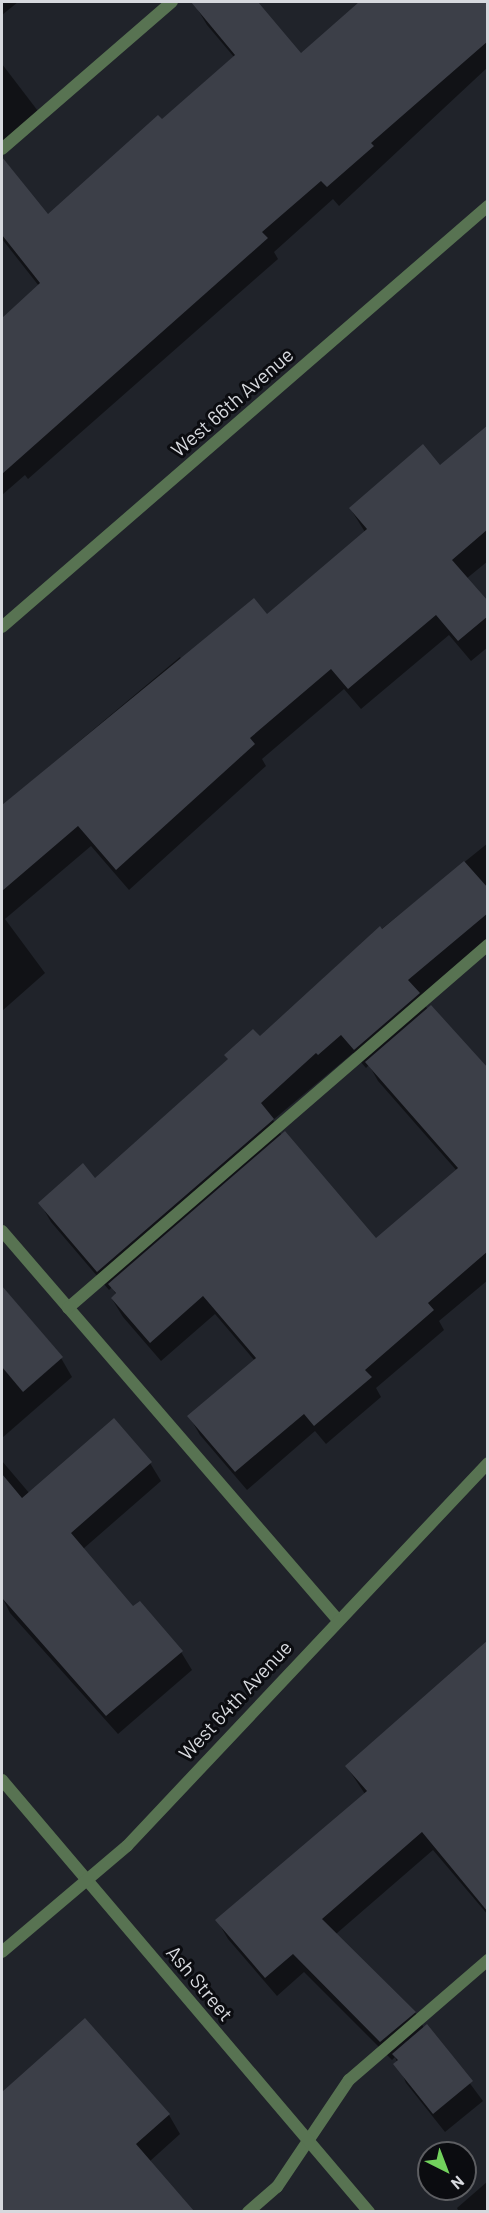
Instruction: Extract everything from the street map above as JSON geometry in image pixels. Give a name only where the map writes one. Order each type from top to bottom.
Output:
[{"type":"street","points":[[2,149],[172,2]]},
{"type":"street","name":"West 66th Avenue","points":[[2,627],[488,206]]},
{"type":"street","points":[[68,1308],[488,945]]},
{"type":"street","points":[[2,1231],[337,1620]]},
{"type":"street","name":"West 64th Avenue","points":[[2,1952],[127,1846],[337,1620],[488,1463]]},
{"type":"street","name":"Ash Street","points":[[2,1779],[369,2211]]},
{"type":"street","points":[[248,2211],[277,2187],[349,2080],[488,1960]]},
{"type":"building","points":[[191,2],[258,2],[301,53],[359,2],[488,2],[488,41],[371,143],[374,146],[327,187],[321,181],[262,232],[268,238],[2,474],[2,318],[40,283],[2,235],[2,157],[48,214],[158,115],[162,119],[235,55]]},
{"type":"building","points":[[488,425],[488,529],[452,560],[488,601],[488,616],[458,641],[436,615],[348,689],[331,669],[250,738],[255,744],[116,870],[78,826],[2,891],[2,805],[254,598],[267,614],[367,529],[349,508],[423,444],[440,465]]},
{"type":"building","points":[[464,861],[488,888],[488,913],[408,980],[420,993],[354,1050],[341,1035],[318,1055],[316,1053],[261,1103],[274,1119],[97,1272],[38,1203],[83,1163],[95,1178],[228,1059],[224,1055],[253,1029],[260,1036],[380,926],[382,929]]},
{"type":"building","points":[[431,1005],[488,1068],[488,1251],[428,1303],[434,1310],[365,1370],[372,1377],[314,1426],[304,1414],[235,1472],[187,1416],[256,1358],[203,1296],[150,1343],[111,1298],[116,1293],[108,1284],[285,1131],[376,1238],[458,1168],[365,1062]]},
{"type":"building","points":[[2,1286],[63,1357],[23,1392],[2,1367]]},
{"type":"building","points":[[114,1418],[152,1462],[71,1533],[133,1606],[140,1601],[183,1651],[106,1716],[2,1598],[2,1474],[22,1498]]},
{"type":"building","points":[[488,1640],[488,1912],[422,1832],[322,1919],[416,2012],[380,2042],[293,1954],[265,1978],[215,1920],[367,1791],[345,1766]]},
{"type":"building","points":[[85,2018],[170,2114],[136,2144],[194,2211],[2,2211],[2,2092]]},
{"type":"building","points":[[427,2024],[473,2081],[433,2114],[393,2064],[398,2060],[392,2054]]}]
